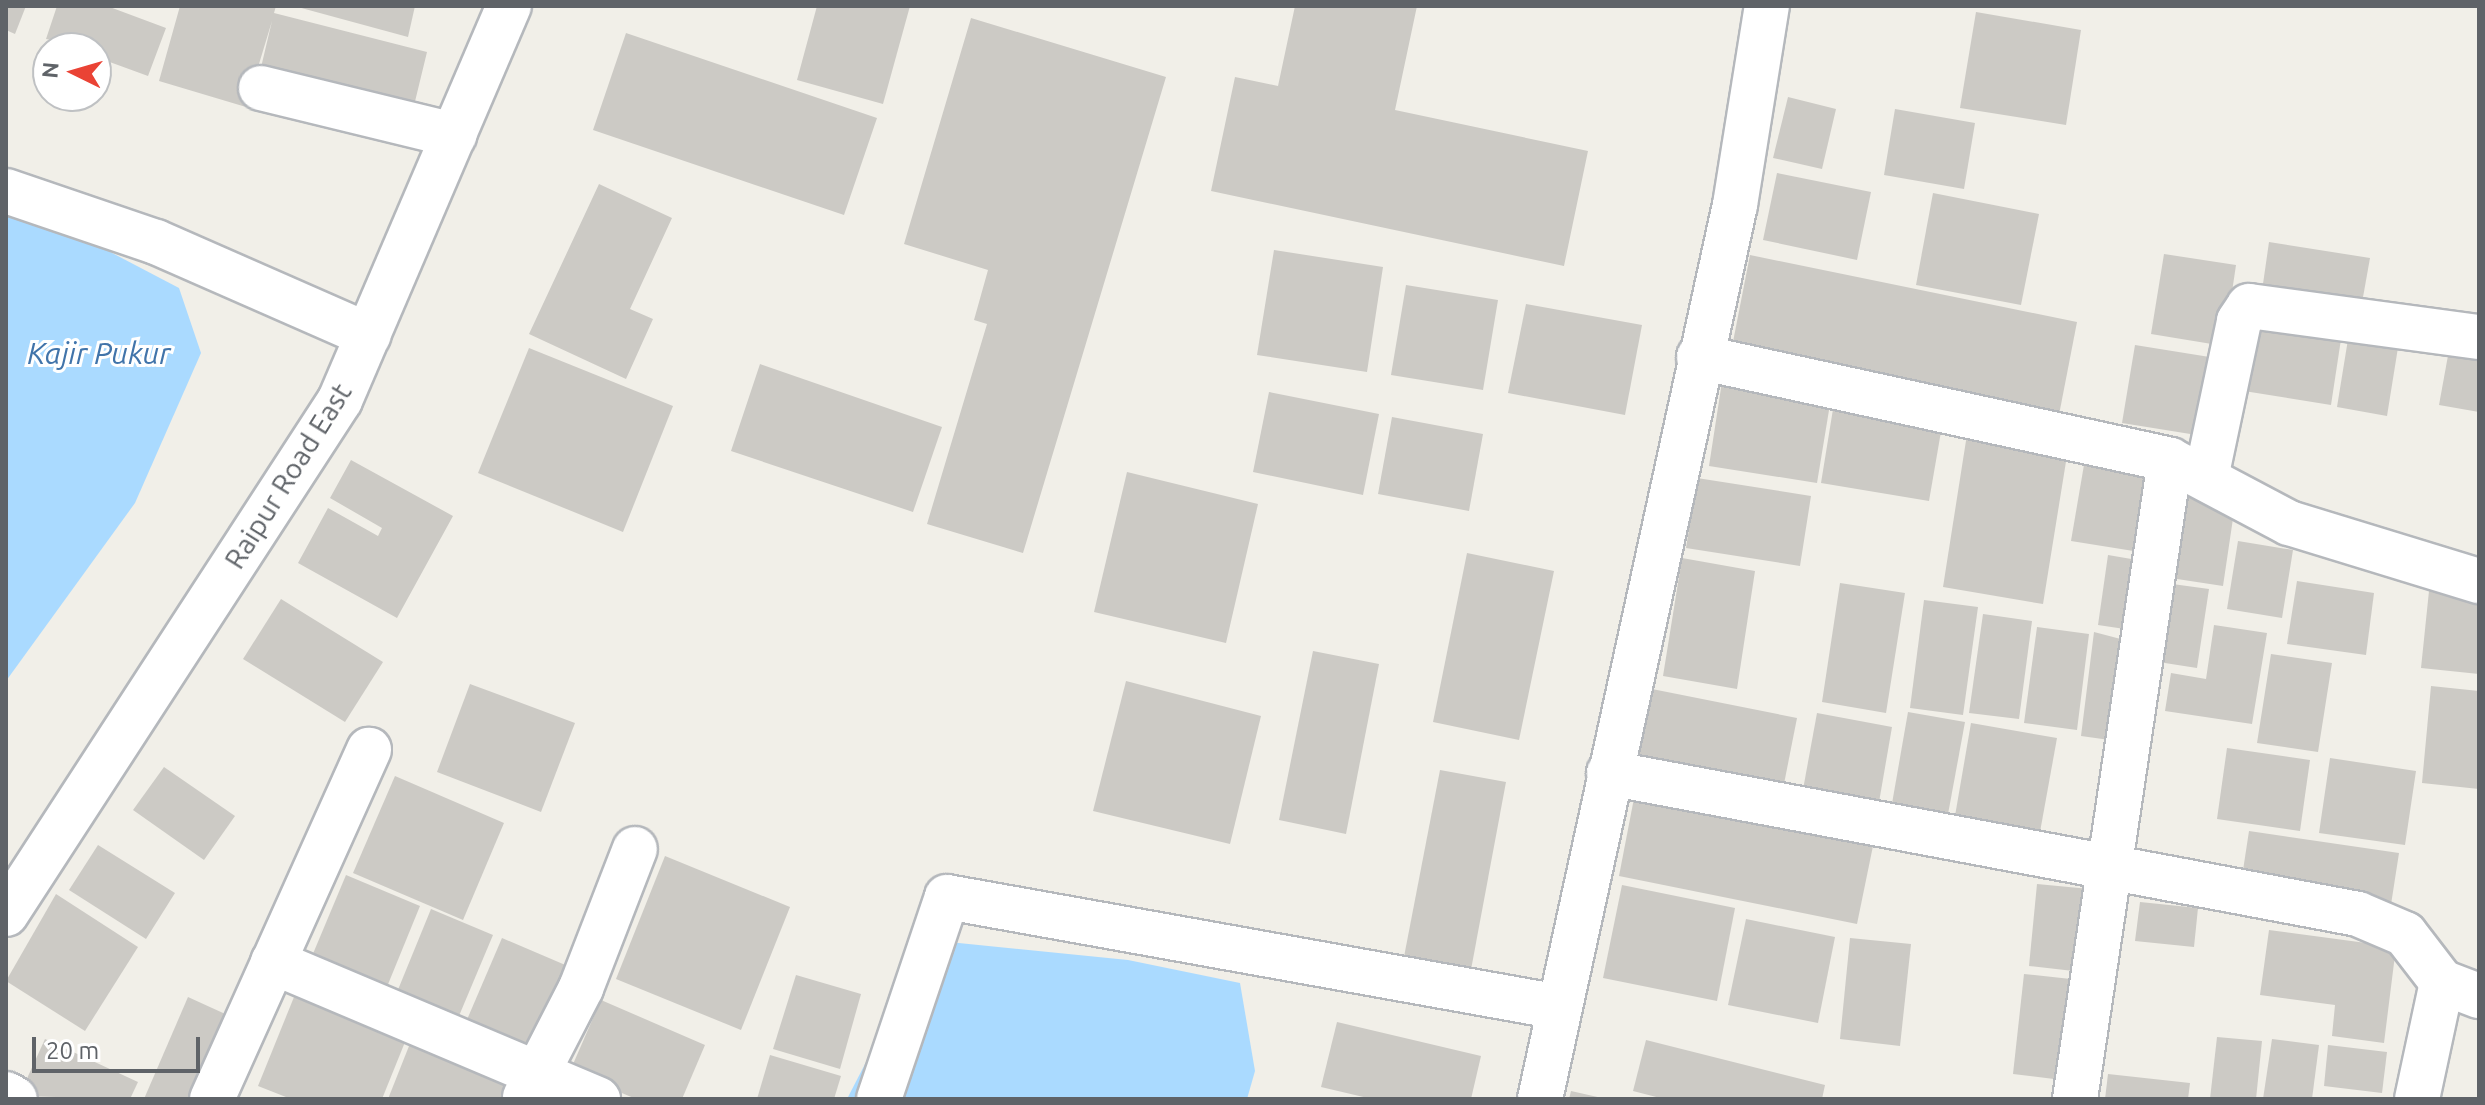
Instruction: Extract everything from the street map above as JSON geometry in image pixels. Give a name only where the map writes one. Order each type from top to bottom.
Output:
[{"type":"street","name":"Raipur Road East","points":[[6,914],[340,400],[509,6]]},
{"type":"street","points":[[1540,1099],[1699,357],[1735,205],[1767,6]]},
{"type":"street","points":[[261,88],[454,135]]},
{"type":"street","points":[[6,191],[156,242],[368,335]]},
{"type":"street","points":[[2075,1099],[2188,469],[2239,321],[2249,306],[2479,337]]},
{"type":"street","points":[[1699,357],[2188,469],[2289,523],[2479,581]]},
{"type":"street","points":[[212,1099],[369,750]]},
{"type":"street","points":[[1609,773],[2114,874],[2358,914],[2405,934],[2460,989],[2417,1099]]},
{"type":"street","points":[[530,1086],[581,988],[635,849]]},
{"type":"street","points":[[879,1099],[947,897],[1559,1007]]},
{"type":"street","points":[[273,962],[530,1086],[598,1099]]},
{"type":"street","points":[[6,1094],[15,1099]]},
{"type":"water","name":"Kajir Pukur","points":[[6,214],[95,244],[179,288],[201,353],[135,503],[6,681]]},
{"type":"water","points":[[929,940],[1128,960],[1240,983],[1255,1071],[1247,1099],[847,1099]]},
{"type":"building","points":[[6,6],[26,6],[15,34],[6,30]]},
{"type":"building","points":[[57,6],[107,6],[166,28],[148,76],[112,63],[112,32],[48,32]]},
{"type":"building","points":[[180,6],[276,6],[274,13],[427,52],[411,118],[258,80],[272,21],[246,107],[159,81]]},
{"type":"building","points":[[294,6],[415,6],[408,37]]},
{"type":"building","points":[[817,6],[910,6],[883,104],[797,80]]},
{"type":"building","points":[[1295,6],[1417,6],[1395,110],[1588,151],[1564,266],[1211,191],[1235,77],[1278,86]]},
{"type":"building","points":[[1976,12],[2081,30],[2066,125],[1960,108]]},
{"type":"building","points":[[971,18],[1166,77],[1023,553],[927,524],[987,324],[974,320],[988,270],[904,244]]},
{"type":"building","points":[[626,33],[877,118],[844,215],[593,130]]},
{"type":"building","points":[[1788,97],[1836,109],[1822,169],[1773,158]]},
{"type":"building","points":[[1895,109],[1975,123],[1964,189],[1884,175]]},
{"type":"building","points":[[1777,173],[1871,192],[1857,260],[1763,240]]},
{"type":"building","points":[[599,184],[672,218],[630,309],[653,319],[626,379],[529,334]]},
{"type":"building","points":[[1933,193],[2039,214],[2021,305],[1916,285]]},
{"type":"building","points":[[2269,242],[2370,258],[2360,314],[2261,298]]},
{"type":"building","points":[[1274,250],[1383,267],[1367,372],[1257,355]]},
{"type":"building","points":[[2164,254],[2236,265],[2224,346],[2151,334]]},
{"type":"building","points":[[1750,255],[2077,322],[2058,420],[1731,352]]},
{"type":"building","points":[[1406,285],[1498,300],[1483,390],[1391,375]]},
{"type":"building","points":[[1526,304],[1642,325],[1625,415],[1508,393]]},
{"type":"building","points":[[2257,312],[2343,326],[2331,405],[2244,391]]},
{"type":"building","points":[[2350,327],[2400,335],[2387,416],[2337,407]]},
{"type":"building","points":[[2451,339],[2479,343],[2479,412],[2439,405]]},
{"type":"building","points":[[2135,345],[2222,359],[2209,437],[2122,423]]},
{"type":"building","points":[[529,348],[673,406],[623,532],[478,473]]},
{"type":"building","points":[[760,364],[942,427],[913,512],[731,451]]},
{"type":"building","points":[[1723,375],[1832,392],[1817,483],[1709,466]]},
{"type":"building","points":[[1269,392],[1379,414],[1363,495],[1253,472]]},
{"type":"building","points":[[1834,403],[1943,420],[1929,501],[1821,483]]},
{"type":"building","points":[[1392,417],[1483,434],[1469,511],[1378,494]]},
{"type":"building","points":[[1968,428],[2069,443],[2043,604],[1943,587]]},
{"type":"building","points":[[2085,459],[2160,470],[2146,553],[2071,541]]},
{"type":"building","points":[[351,460],[453,516],[397,618],[298,563],[328,508],[378,536],[382,528],[330,498]]},
{"type":"building","points":[[1127,472],[1258,504],[1226,643],[1094,612]]},
{"type":"building","points":[[1697,478],[1811,496],[1800,566],[1686,548]]},
{"type":"building","points":[[2179,491],[2235,505],[2223,586],[2164,577]]},
{"type":"building","points":[[2238,541],[2293,550],[2282,618],[2227,609]]},
{"type":"building","points":[[1467,553],[1554,571],[1519,740],[1433,722]]},
{"type":"building","points":[[2108,555],[2149,562],[2138,631],[2098,625]]},
{"type":"building","points":[[1682,558],[1755,571],[1737,689],[1663,676]]},
{"type":"building","points":[[2297,581],[2374,593],[2366,655],[2287,644]]},
{"type":"building","points":[[1840,583],[1905,593],[1886,713],[1822,702]]},
{"type":"building","points":[[2165,583],[2209,589],[2197,668],[2152,661]]},
{"type":"building","points":[[2429,591],[2479,597],[2479,674],[2421,668]]},
{"type":"building","points":[[281,599],[383,662],[345,722],[243,659]]},
{"type":"building","points":[[1924,600],[1978,607],[1963,715],[1910,708]]},
{"type":"building","points":[[1983,614],[2032,621],[2019,719],[1969,713]]},
{"type":"building","points":[[2214,625],[2267,633],[2252,724],[2165,711],[2171,673],[2206,679]]},
{"type":"building","points":[[2037,627],[2089,634],[2077,730],[2024,723]]},
{"type":"building","points":[[2094,632],[2136,643],[2124,742],[2081,736]]},
{"type":"building","points":[[1313,651],[1379,664],[1346,834],[1279,820]]},
{"type":"building","points":[[2271,654],[2332,663],[2318,752],[2257,743]]},
{"type":"building","points":[[1126,681],[1261,716],[1230,844],[1093,811]]},
{"type":"building","points":[[470,684],[575,723],[541,812],[437,772]]},
{"type":"building","points":[[2431,686],[2479,691],[2479,789],[2422,783]]},
{"type":"building","points":[[1652,689],[1797,718],[1782,794],[1637,765]]},
{"type":"building","points":[[1908,712],[1965,722],[1946,825],[1890,815]]},
{"type":"building","points":[[1817,713],[1892,727],[1878,808],[1802,795]]},
{"type":"building","points":[[1971,723],[2057,738],[2040,832],[1955,816]]},
{"type":"building","points":[[2227,748],[2310,760],[2300,831],[2217,819]]},
{"type":"building","points":[[2330,758],[2416,771],[2405,845],[2319,833]]},
{"type":"building","points":[[164,767],[235,816],[204,860],[133,810]]},
{"type":"building","points":[[1440,770],[1506,782],[1470,975],[1403,962]]},
{"type":"building","points":[[395,776],[504,823],[463,920],[353,873]]},
{"type":"building","points":[[1635,793],[1874,841],[1857,924],[1619,876]]},
{"type":"building","points":[[2249,831],[2399,853],[2390,911],[2240,890]]},
{"type":"building","points":[[98,845],[175,893],[146,939],[69,890]]},
{"type":"building","points":[[665,856],[790,907],[741,1030],[616,979]]},
{"type":"building","points":[[346,875],[420,906],[382,999],[307,968]]},
{"type":"building","points":[[2037,884],[2100,890],[2091,973],[2029,966]]},
{"type":"building","points":[[1622,885],[1735,908],[1717,1001],[1603,978]]},
{"type":"building","points":[[56,894],[138,947],[85,1031],[6,981]]},
{"type":"building","points":[[2140,902],[2198,908],[2194,947],[2135,941]]},
{"type":"building","points":[[431,909],[493,935],[456,1023],[395,997]]},
{"type":"building","points":[[1746,919],[1835,937],[1818,1023],[1728,1005]]},
{"type":"building","points":[[2269,930],[2396,947],[2384,1043],[2332,1036],[2335,1005],[2260,995]]},
{"type":"building","points":[[502,938],[570,967],[534,1051],[466,1022]]},
{"type":"building","points":[[1850,938],[1911,944],[1900,1046],[1840,1039]]},
{"type":"building","points":[[2024,974],[2080,980],[2070,1081],[2013,1074]]},
{"type":"building","points":[[796,975],[861,994],[840,1069],[773,1049]]},
{"type":"building","points":[[188,997],[234,1018],[198,1099],[144,1099]]},
{"type":"building","points":[[294,997],[405,1042],[382,1099],[291,1099],[258,1086]]},
{"type":"building","points":[[601,1000],[705,1045],[682,1099],[636,1099],[570,1071]]},
{"type":"building","points":[[1337,1022],[1481,1056],[1471,1099],[1372,1099],[1321,1087]]},
{"type":"building","points":[[2217,1037],[2262,1041],[2256,1099],[2210,1099]]},
{"type":"building","points":[[45,1039],[138,1082],[130,1099],[19,1096]]},
{"type":"building","points":[[2272,1039],[2319,1045],[2312,1099],[2263,1099]]},
{"type":"building","points":[[1646,1040],[1825,1085],[1822,1099],[1664,1099],[1633,1091]]},
{"type":"building","points":[[411,1041],[518,1084],[512,1099],[388,1099]]},
{"type":"building","points":[[2328,1045],[2387,1052],[2382,1093],[2324,1086]]},
{"type":"building","points":[[770,1055],[841,1076],[834,1099],[757,1099]]},
{"type":"building","points":[[2108,1074],[2190,1083],[2188,1099],[2105,1099]]},
{"type":"building","points":[[1571,1091],[1602,1098],[1602,1099],[1569,1099]]}]
